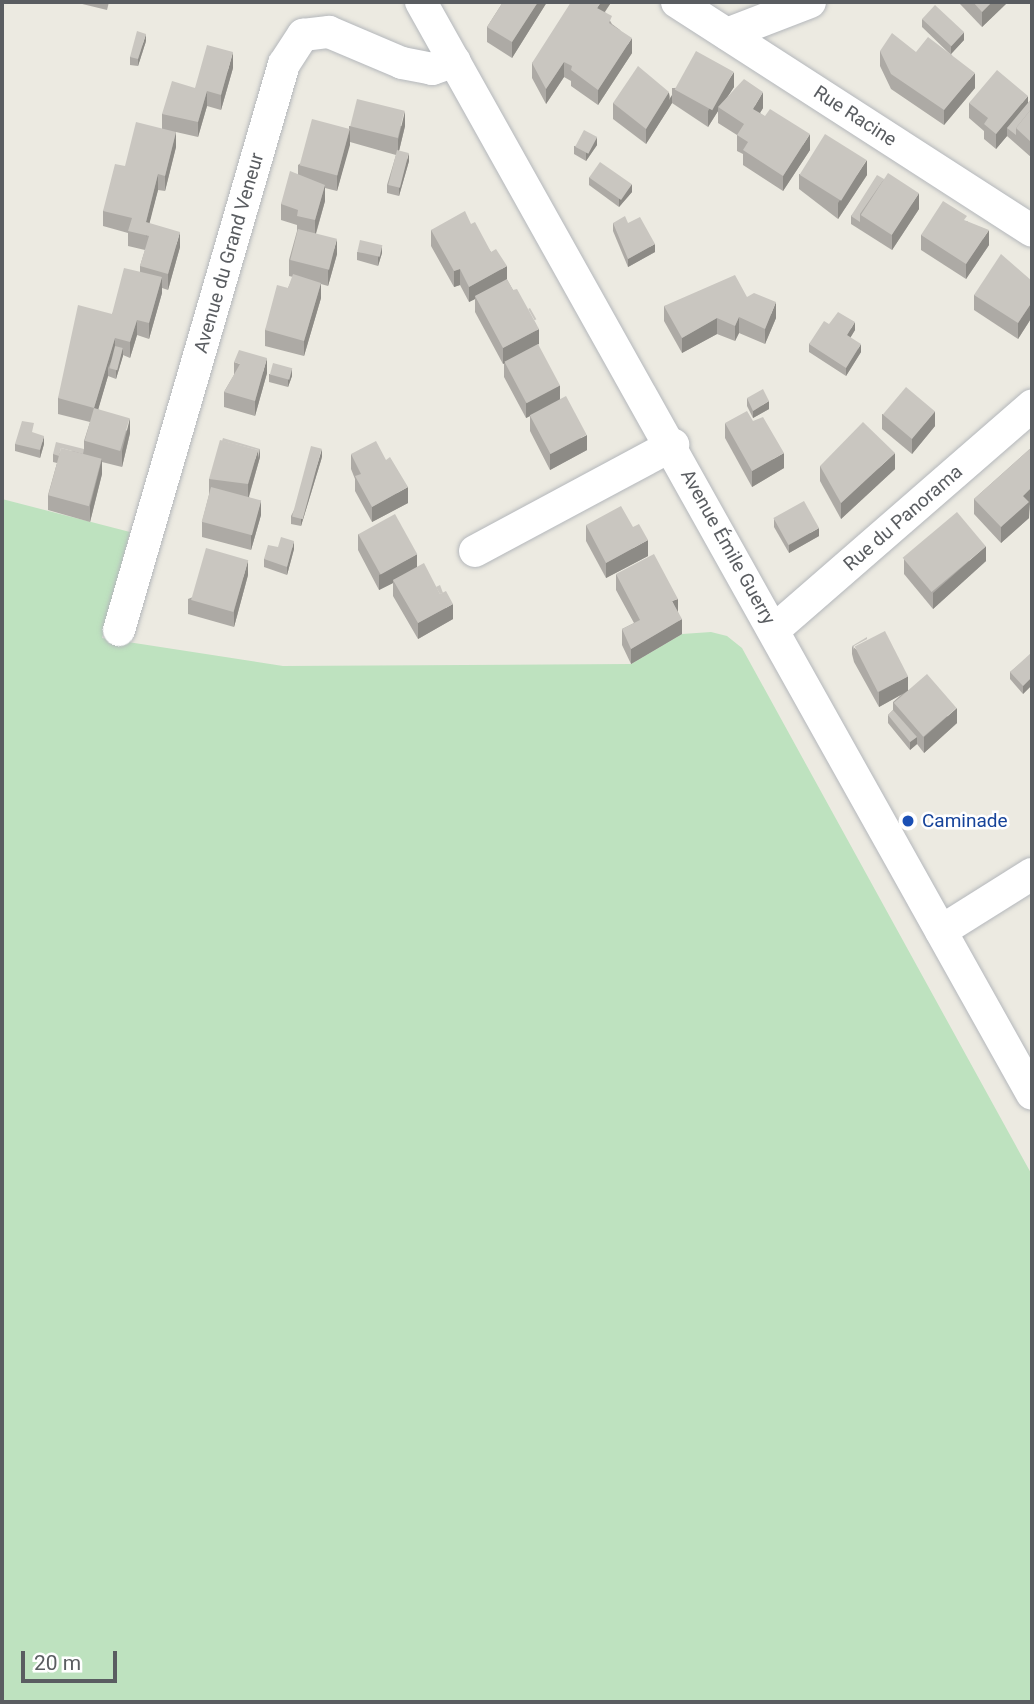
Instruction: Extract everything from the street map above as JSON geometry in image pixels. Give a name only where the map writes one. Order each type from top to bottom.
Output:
[{"type":"street","name":"Avenue Émile Guerry","points":[[421,2],[673,445],[1032,1094]]},
{"type":"street","name":"Rue Racine","points":[[677,2],[1032,231]]},
{"type":"street","points":[[727,34],[810,2]]},
{"type":"street","name":"Avenue du Grand Veneur","points":[[119,630],[284,64],[303,35],[329,32],[401,63],[432,69],[455,61]]},
{"type":"street","name":"Rue du Panorama","points":[[774,630],[1032,406]]},
{"type":"street","points":[[475,551],[673,445]]},
{"type":"street","points":[[941,931],[1032,874]]},
{"type":"green space","points":[[2,499],[130,532],[102,638],[283,666],[631,664],[682,634],[711,632],[727,636],[742,648],[1032,1175],[1032,1702],[2,1702]]},
{"type":"building","points":[[503,2],[538,2],[512,42],[487,27]]},
{"type":"building","points":[[571,2],[601,2],[597,8],[612,16],[609,23],[632,38],[598,90],[564,62],[546,89],[532,63]]},
{"type":"building","points":[[973,2],[992,2],[982,12]]},
{"type":"building","points":[[935,5],[964,32],[951,46],[922,19]]},
{"type":"building","points":[[137,31],[146,34],[138,59],[130,57]]},
{"type":"building","points":[[892,33],[916,52],[928,37],[975,73],[944,110],[891,74],[880,51]]},
{"type":"building","points":[[207,45],[233,52],[221,95],[207,91],[198,122],[162,114],[172,81],[195,88]]},
{"type":"building","points":[[696,51],[734,72],[712,110],[675,89]]},
{"type":"building","points":[[638,66],[669,92],[646,129],[613,103]]},
{"type":"building","points":[[997,70],[1028,96],[996,134],[984,124],[988,118],[969,103]]},
{"type":"building","points":[[744,79],[763,92],[753,109],[765,116],[770,109],[810,134],[783,176],[743,150],[748,142],[737,135],[744,124],[718,107]]},
{"type":"building","points":[[1032,98],[1032,108],[1016,128],[1016,135],[1007,128]]},
{"type":"building","points":[[357,99],[405,111],[398,138],[350,126]]},
{"type":"building","points":[[1032,108],[1032,143],[1016,128]]},
{"type":"building","points":[[312,119],[350,129],[337,175],[300,165]]},
{"type":"building","points":[[136,122],[176,132],[165,176],[158,174],[146,222],[180,232],[168,274],[140,266],[149,236],[128,231],[132,218],[103,211],[115,164],[125,166]]},
{"type":"building","points":[[584,130],[597,137],[588,154],[575,147]]},
{"type":"building","points":[[825,134],[867,160],[841,201],[800,175]]},
{"type":"building","points":[[397,150],[409,153],[400,188],[388,185]]},
{"type":"building","points":[[600,162],[632,184],[621,200],[589,178]]},
{"type":"building","points":[[290,171],[325,185],[315,220],[297,216],[298,210],[281,204]]},
{"type":"building","points":[[888,173],[919,193],[892,235],[861,215]]},
{"type":"building","points":[[877,175],[884,179],[860,214],[860,222],[851,216]]},
{"type":"building","points":[[943,201],[967,216],[964,220],[989,230],[966,264],[921,235]]},
{"type":"building","points":[[465,211],[471,224],[475,222],[491,252],[496,249],[507,266],[469,287],[460,269],[454,271],[431,230]]},
{"type":"building","points":[[625,216],[628,223],[640,217],[655,244],[628,259],[613,223]]},
{"type":"building","points":[[298,229],[337,239],[329,270],[290,260]]},
{"type":"building","points":[[360,240],[382,245],[380,257],[357,252]]},
{"type":"building","points":[[1001,254],[1032,281],[1032,302],[1018,323],[974,295]]},
{"type":"building","points":[[124,268],[162,277],[149,323],[137,320],[130,342],[115,338],[94,408],[58,398],[78,305],[112,314]]},
{"type":"building","points":[[293,274],[321,283],[304,341],[265,330],[277,285],[288,288]]},
{"type":"building","points":[[735,275],[747,297],[754,293],[776,302],[765,329],[739,317],[735,326],[717,318],[682,338],[664,306]]},
{"type":"building","points":[[507,279],[513,290],[517,289],[539,329],[503,348],[475,296]]},
{"type":"building","points":[[838,312],[855,322],[847,335],[861,344],[846,368],[809,344],[824,321],[829,324]]},
{"type":"building","points":[[538,344],[560,385],[527,403],[504,362]]},
{"type":"building","points":[[115,346],[123,348],[117,370],[109,368]]},
{"type":"building","points":[[239,350],[267,358],[255,401],[224,392],[240,364],[234,362]]},
{"type":"building","points":[[273,363],[292,368],[289,380],[270,375]]},
{"type":"building","points":[[906,387],[935,411],[912,439],[883,415]]},
{"type":"building","points":[[763,389],[769,401],[753,411],[747,398]]},
{"type":"building","points":[[566,396],[587,435],[550,454],[530,415]]},
{"type":"building","points":[[94,408],[130,418],[120,451],[85,441]]},
{"type":"building","points":[[747,411],[753,421],[763,417],[784,453],[752,471],[725,423]]},
{"type":"building","points":[[22,421],[34,423],[32,432],[44,436],[40,450],[15,444]]},
{"type":"building","points":[[863,422],[895,453],[841,503],[820,466]]},
{"type":"building","points":[[223,438],[260,449],[258,458],[258,450],[222,441]]},
{"type":"building","points":[[220,440],[258,450],[248,484],[209,479]]},
{"type":"building","points":[[376,441],[386,460],[390,457],[408,487],[372,507],[355,476],[361,474],[351,454]]},
{"type":"building","points":[[56,442],[84,449],[83,454],[61,448],[59,456],[53,454]]},
{"type":"building","points":[[311,446],[322,449],[303,519],[292,517]]},
{"type":"building","points":[[1032,447],[1032,490],[1031,488],[1023,496],[1029,502],[1001,527],[974,499]]},
{"type":"building","points":[[61,448],[102,459],[89,506],[48,495]]},
{"type":"building","points":[[211,487],[261,500],[252,535],[202,522]]},
{"type":"building","points":[[804,501],[819,528],[788,545],[773,518]]},
{"type":"building","points":[[621,506],[633,527],[639,524],[648,540],[606,563],[586,525]]},
{"type":"building","points":[[957,512],[986,546],[932,592],[903,558]]},
{"type":"building","points":[[395,514],[417,554],[381,575],[358,534]]},
{"type":"building","points":[[281,537],[294,541],[287,567],[264,559],[268,545],[278,547]]},
{"type":"building","points":[[206,548],[248,560],[233,612],[191,600]]},
{"type":"building","points":[[654,554],[678,599],[672,601],[682,619],[631,649],[622,629],[640,620],[616,574]]},
{"type":"building","points":[[424,563],[440,594],[446,591],[453,604],[418,623],[393,580]]},
{"type":"building","points":[[440,585],[443,593],[440,594],[436,587]]},
{"type":"building","points":[[885,631],[908,676],[878,692],[855,646]]},
{"type":"building","points":[[1031,653],[1032,677],[1023,686],[1010,672]]},
{"type":"building","points":[[927,674],[957,708],[923,737],[894,703]]},
{"type":"building","points":[[893,710],[917,737],[910,742],[888,715]]},
{"type":"place","name":"Caminade","points":[[908,821]]}]
